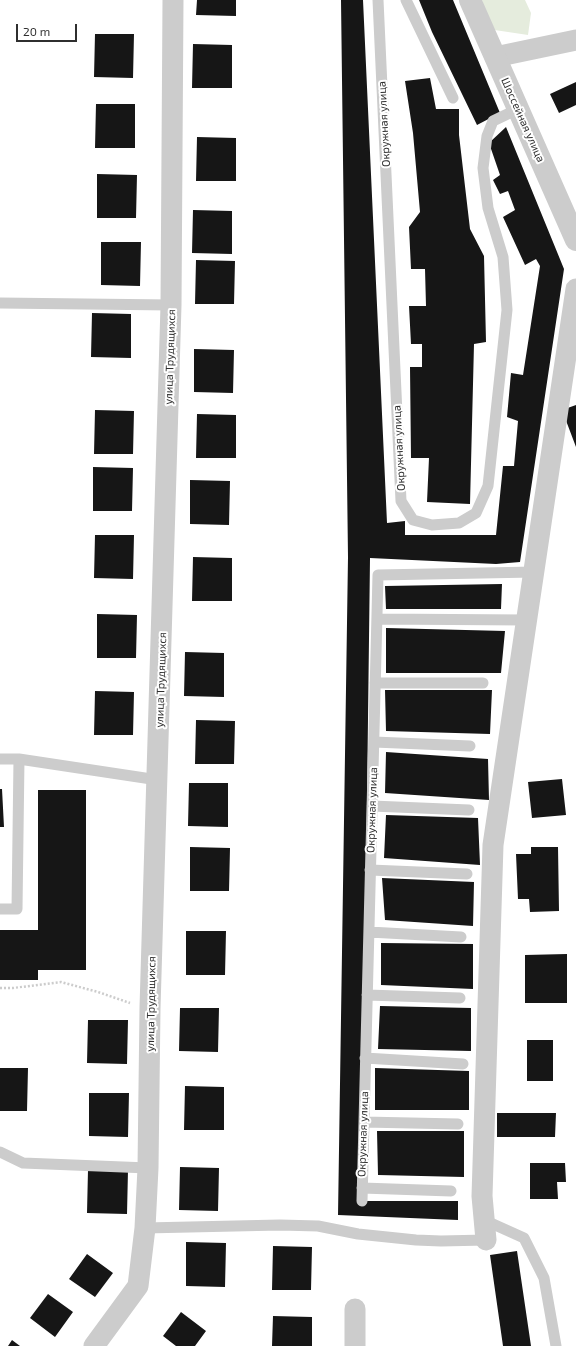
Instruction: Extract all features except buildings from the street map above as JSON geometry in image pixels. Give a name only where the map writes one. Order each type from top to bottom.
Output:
[{"type":"street","name":"улица Трудящихся","points":[[94,1346],[138,1286],[145,1228],[148,1168],[150,1008],[171,305],[174,0]]},
{"type":"street","name":"Шоссейная улица","points":[[470,0],[576,240]]},
{"type":"street","points":[[495,57],[576,40]]},
{"type":"street","points":[[485,1230],[482,1196],[493,845],[576,289]]},
{"type":"street","points":[[355,1309],[355,1346]]},
{"type":"lane","name":"Окружная улица","points":[[378,0],[401,501],[413,520],[432,525],[460,523],[476,513],[488,486],[507,310],[503,257],[488,208],[483,168],[487,136],[494,121],[518,109]]},
{"type":"lane","points":[[406,0],[453,98]]},
{"type":"lane","points":[[0,303],[171,305]]},
{"type":"lane","name":"Окружная улица","points":[[362,1201],[378,575],[534,572]]},
{"type":"lane","points":[[377,619],[526,620]]},
{"type":"lane","points":[[375,683],[483,683]]},
{"type":"lane","points":[[374,742],[470,746]]},
{"type":"lane","points":[[0,758],[19,759],[158,780]]},
{"type":"lane","points":[[0,909],[17,909],[19,759]]},
{"type":"lane","points":[[372,806],[469,810]]},
{"type":"lane","points":[[370,870],[467,874]]},
{"type":"lane","points":[[369,932],[461,937]]},
{"type":"lane","points":[[367,995],[460,998]]},
{"type":"lane","points":[[365,1058],[463,1064]]},
{"type":"lane","points":[[364,1122],[458,1124]]},
{"type":"lane","points":[[0,1152],[23,1163],[148,1168]]},
{"type":"lane","points":[[362,1188],[451,1191]]},
{"type":"lane","points":[[145,1228],[280,1224],[318,1226],[358,1234],[416,1240],[441,1241],[485,1230],[524,1238],[544,1278],[556,1346]]},
{"type":"path","points":[[0,988],[13,988],[62,982],[150,1008]]},
{"type":"green space","points":[[482,0],[525,0],[531,13],[528,35],[488,29]]}]
